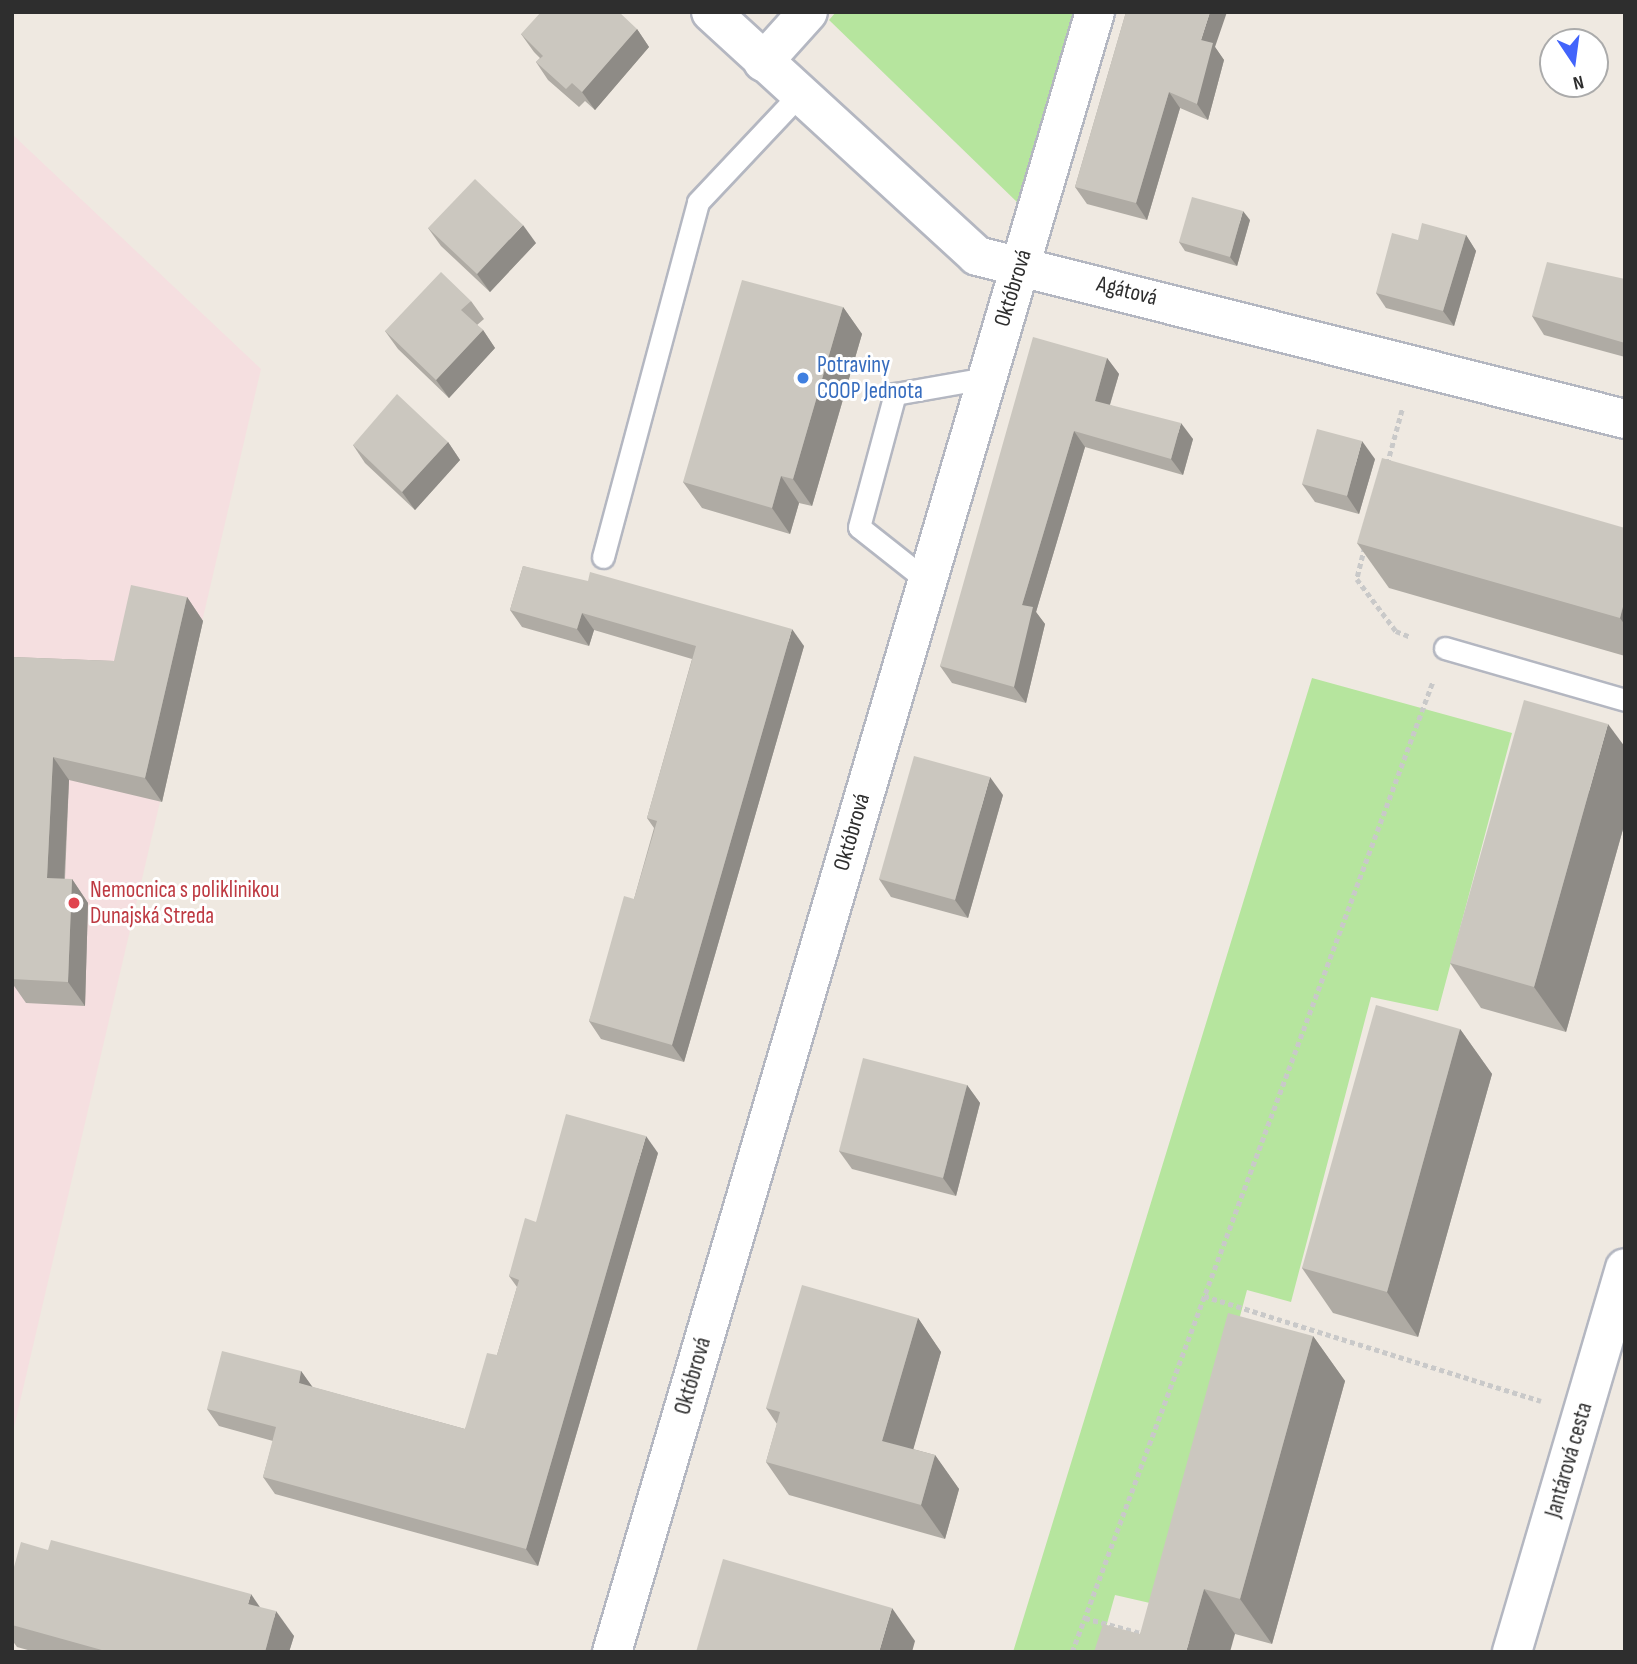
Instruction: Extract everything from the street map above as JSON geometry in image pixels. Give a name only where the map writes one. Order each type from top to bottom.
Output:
[{"type":"street","name":"Agátová","points":[[711,12],[798,96],[977,256],[1021,264],[1625,419]]},
{"type":"street","points":[[763,62],[808,12]]},
{"type":"street","name":"Októbrová","points":[[612,1652],[1095,12]]},
{"type":"street","name":"Jantárová cesta","points":[[1512,1652],[1625,1268]]},
{"type":"lane","points":[[603,557],[698,202],[798,96]]},
{"type":"lane","points":[[926,580],[859,527],[895,394],[986,378]]},
{"type":"lane","points":[[1445,648],[1625,701]]},
{"type":"path","points":[[1385,472],[1413,364]]},
{"type":"path","points":[[1072,1652],[1445,648],[1396,631],[1357,579],[1367,539]]},
{"type":"path","points":[[1204,1296],[1582,1413]]},
{"type":"path","points":[[1085,1618],[1160,1638]]},
{"type":"shaded area","name":"Nemocnica s poliklinikou Dunajská Streda","points":[[12,134],[261,369],[12,1436]]},
{"type":"green space","points":[[836,12],[1078,12],[1021,206],[829,20]]},
{"type":"green space","points":[[1312,678],[1512,733],[1438,1011],[1371,997],[1291,1302],[1247,1290],[1163,1606],[1115,1595],[1099,1652],[1013,1652]]},
{"type":"building","points":[[541,12],[619,12],[637,29],[582,92],[572,83],[566,89],[536,62],[543,56],[521,34]]},
{"type":"building","points":[[1126,12],[1210,12],[1201,40],[1213,43],[1197,104],[1169,92],[1136,203],[1075,187]]},
{"type":"building","points":[[475,179],[523,225],[477,274],[428,228]]},
{"type":"building","points":[[1192,197],[1243,211],[1230,257],[1179,242]]},
{"type":"building","points":[[1422,223],[1466,235],[1443,311],[1376,293],[1392,233],[1418,240]]},
{"type":"building","points":[[1547,262],[1625,279],[1625,343],[1532,316]]},
{"type":"building","points":[[441,272],[471,301],[461,310],[483,330],[436,380],[385,331]]},
{"type":"building","points":[[742,280],[843,307],[793,479],[781,476],[772,508],[683,482]]},
{"type":"building","points":[[1033,337],[1107,358],[1095,401],[1181,423],[1171,459],[1074,431],[1022,605],[1033,607],[1014,687],[940,666]]},
{"type":"building","points":[[397,394],[448,442],[402,492],[353,445]]},
{"type":"building","points":[[1317,429],[1362,441],[1347,496],[1302,484]]},
{"type":"building","points":[[1382,458],[1625,528],[1625,599],[1620,618],[1357,543]]},
{"type":"building","points":[[523,566],[588,581],[590,572],[792,629],[672,1045],[589,1021],[624,896],[634,899],[657,821],[647,818],[696,646],[582,613],[577,629],[510,610]]},
{"type":"building","points":[[131,585],[187,597],[145,778],[53,757],[47,878],[72,879],[68,982],[12,979],[12,657],[114,661]]},
{"type":"building","points":[[1524,700],[1608,724],[1534,987],[1450,963]]},
{"type":"building","points":[[914,756],[990,777],[955,900],[879,879]]},
{"type":"building","points":[[1376,1005],[1460,1029],[1387,1292],[1302,1268]]},
{"type":"building","points":[[863,1058],[967,1085],[943,1178],[839,1151]]},
{"type":"building","points":[[566,1114],[646,1136],[526,1549],[263,1477],[276,1427],[207,1409],[222,1351],[301,1371],[299,1383],[465,1429],[487,1353],[497,1355],[519,1280],[509,1276],[525,1218],[536,1222]]},
{"type":"building","points":[[802,1285],[918,1318],[882,1441],[935,1455],[921,1505],[766,1462],[780,1412],[766,1408]]},
{"type":"building","points":[[1228,1313],[1313,1336],[1240,1599],[1204,1589],[1186,1652],[1094,1652],[1103,1624],[1140,1634]]},
{"type":"building","points":[[51,1540],[251,1594],[248,1604],[276,1611],[265,1652],[109,1652],[12,1625],[12,1574],[21,1542],[48,1550]]},
{"type":"building","points":[[723,1559],[892,1608],[879,1652],[696,1652]]},
{"type":"place","name":"Potraviny COOP Jednota","points":[[803,378]]},
{"type":"place","name":"Nemocnica s poliklinikou Dunajská Streda","points":[[74,903]]}]
